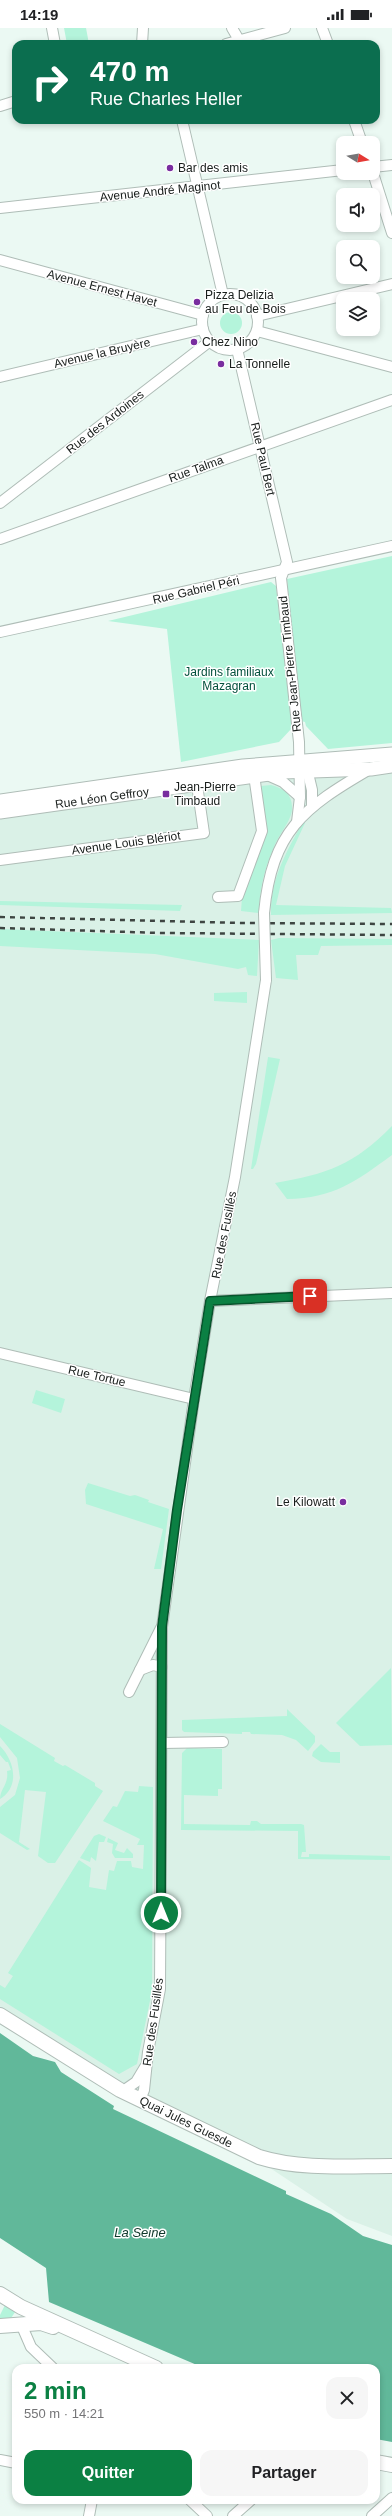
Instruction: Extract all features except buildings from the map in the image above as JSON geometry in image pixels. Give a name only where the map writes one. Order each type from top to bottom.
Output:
[{"type":"main road","name":"Quai Jules Guesde","points":[[0,2015],[123,2091],[259,2157],[279,2164],[392,2166]]},
{"type":"main road","points":[[1,2297],[21,2308],[147,2364]]},
{"type":"main road","points":[[0,2326],[46,2324],[135,2364]]},
{"type":"main road","points":[[380,2458],[392,2460]]},
{"type":"main road","points":[[380,2463],[392,2465]]},
{"type":"street","points":[[52,28],[54,40]]},
{"type":"street","points":[[142,40],[143,28]]},
{"type":"street","points":[[232,28],[239,40],[285,28]]},
{"type":"street","points":[[322,28],[326,40]]},
{"type":"street","points":[[0,106],[12,102]]},
{"type":"street","points":[[183,124],[223,295]]},
{"type":"street","points":[[355,124],[360,136]]},
{"type":"street","points":[[380,166],[392,165]]},
{"type":"street","name":"Avenue André Maginot","points":[[0,208],[336,171]]},
{"type":"street","points":[[375,180],[392,233]]},
{"type":"street","name":"Avenue Ernest Havet","points":[[0,260],[203,315]]},
{"type":"street","points":[[257,316],[392,284]]},
{"type":"street","points":[[223,295],[241,296],[248,301],[257,316],[257,331],[246,345],[237,349],[223,349],[210,341],[204,329],[203,315],[211,302],[223,295]]},
{"type":"street","name":"Avenue la Bruyère","points":[[0,377],[204,329]]},
{"type":"street","points":[[257,331],[392,367]]},
{"type":"street","name":"Rue des Ardoines","points":[[0,503],[210,341]]},
{"type":"street","name":"Rue Paul Bert","points":[[237,349],[287,562],[284,569]]},
{"type":"street","name":"Rue Talma","points":[[0,539],[392,400]]},
{"type":"street","name":"Rue Gabriel Péri","points":[[0,632],[392,546]]},
{"type":"street","name":"Rue Jean-Pierre Timbaud","points":[[284,569],[281,578],[299,742],[303,765]]},
{"type":"street","points":[[303,765],[392,754]]},
{"type":"street","points":[[303,765],[371,769],[392,766]]},
{"type":"street","points":[[297,822],[303,765]]},
{"type":"street","points":[[303,765],[312,790],[312,807]]},
{"type":"street","name":"Rue Léon Geffroy","points":[[0,812],[197,785],[260,775],[303,765]]},
{"type":"street","name":"Rue Léon Geffroy","points":[[0,801],[243,766],[303,765]]},
{"type":"street","points":[[297,822],[327,794],[371,769]]},
{"type":"street","points":[[218,897],[238,896],[262,831],[260,775],[283,782],[300,797]]},
{"type":"street","name":"Avenue Louis Blériot","points":[[0,860],[204,833],[197,785]]},
{"type":"street","name":"Rue des Fusillés","points":[[140,2100],[144,2090],[160,1989],[162,1627],[164,1574],[210,1301],[235,1177],[266,980],[264,913],[267,883],[278,852],[297,822]]},
{"type":"street","points":[[210,1301],[392,1293]]},
{"type":"street","name":"Rue Tortue","points":[[0,1353],[194,1399]]},
{"type":"street","points":[[129,1692],[162,1627]]},
{"type":"street","points":[[140,1670],[153,1665],[162,1667]]},
{"type":"street","points":[[162,1743],[222,1742]]},
{"type":"street","points":[[123,2091],[136,2082],[147,2064]]},
{"type":"street","points":[[21,2324],[26,2339],[49,2364]]},
{"type":"street","points":[[0,2460],[12,2462]]},
{"type":"street","points":[[372,2516],[392,2498]]},
{"type":"street","points":[[89,2516],[91,2504]]},
{"type":"street","points":[[194,2504],[207,2516]]},
{"type":"street","points":[[233,2516],[246,2504]]},
{"type":"shaded area","points":[[392,760],[392,2236],[347,2219],[267,2166],[0,2015],[0,811],[253,771]]},
{"type":"green space","points":[[64,28],[86,28],[88,40],[66,40]]},
{"type":"green space","points":[[231,312],[239,315],[242,323],[239,331],[231,334],[223,331],[220,323],[223,315]]},
{"type":"green space","points":[[392,556],[392,743],[328,749],[306,726],[305,722],[301,721],[287,579]]},
{"type":"green space","name":"Jardins familiaux Mazagran","points":[[271,582],[276,586],[292,728],[279,742],[181,762],[167,629],[108,621]]},
{"type":"green space","points":[[271,785],[283,790],[289,795],[292,802],[292,812],[276,842],[263,879],[259,913],[241,911],[242,897],[265,837],[267,827],[261,786]]},
{"type":"green space","points":[[303,822],[305,823],[285,866],[276,905],[391,908],[392,913],[271,915],[271,902],[276,878],[285,855]]},
{"type":"green space","points":[[0,901],[182,905],[180,911],[0,905]]},
{"type":"green space","points":[[0,929],[259,940],[257,976],[248,975],[246,967],[238,969],[155,954],[0,946]]},
{"type":"green space","points":[[279,938],[392,939],[392,945],[321,946],[318,955],[296,955],[298,980],[276,978],[271,940]]},
{"type":"green space","points":[[247,992],[247,1003],[214,1001],[214,993]]},
{"type":"green space","points":[[268,1057],[280,1059],[256,1164],[253,1169],[251,1169]]},
{"type":"green space","points":[[392,1126],[392,1155],[355,1181],[343,1187],[318,1196],[287,1199],[275,1183],[310,1176],[339,1166],[365,1150]]},
{"type":"green space","points":[[36,1390],[65,1399],[61,1413],[32,1403]]},
{"type":"green space","points":[[88,1483],[130,1496],[135,1495],[149,1500],[148,1502],[169,1509],[161,1569],[154,1569],[163,1529],[86,1504],[85,1490]]},
{"type":"green space","points":[[391,1668],[392,1745],[360,1746],[336,1723]]},
{"type":"green space","points":[[287,1709],[315,1736],[315,1742],[308,1751],[296,1740],[282,1735],[251,1734],[250,1732],[242,1732],[242,1734],[184,1732],[182,1730],[182,1720],[287,1716]]},
{"type":"green space","points":[[0,1724],[55,1758],[54,1761],[63,1766],[65,1765],[95,1783],[95,1786],[103,1791],[55,1863],[48,1863],[38,1856],[46,1792],[25,1790],[19,1842],[30,1849],[27,1850],[0,1833],[0,1807],[15,1795],[20,1778],[17,1758],[0,1737]]},
{"type":"green space","points":[[321,1744],[330,1752],[340,1752],[340,1763],[321,1762],[312,1756],[313,1752]]},
{"type":"green space","points":[[0,1746],[5,1752],[12,1766],[13,1781],[11,1788],[0,1799],[1,1792],[7,1779],[7,1771],[11,1770],[8,1762],[6,1762],[0,1755]]},
{"type":"green space","points":[[187,1748],[222,1749],[222,1789],[218,1789],[218,1796],[184,1795],[184,1824],[250,1825],[251,1821],[257,1821],[261,1824],[301,1824],[304,1825],[306,1852],[302,1852],[301,1857],[309,1857],[309,1854],[390,1856],[390,1860],[298,1859],[298,1831],[181,1830],[182,1753]]},
{"type":"green space","points":[[139,1786],[153,1787],[152,1991],[137,2064],[119,2074],[0,1999],[0,1985],[5,1988],[13,1976],[8,1973],[79,1860],[91,1868],[89,1887],[106,1890],[109,1870],[114,1871],[117,1861],[131,1861],[132,1867],[143,1869],[144,1845],[137,1845],[140,1839],[103,1821],[113,1806],[117,1807],[125,1791],[138,1792]]},
{"type":"green space","points":[[99,1834],[106,1837],[104,1842],[99,1842],[96,1861],[91,1857],[90,1862],[80,1858],[94,1836]]},
{"type":"green space","points":[[108,1838],[118,1843],[115,1850],[124,1853],[127,1848],[133,1854],[133,1858],[115,1858],[112,1853],[113,1844],[107,1842]]},
{"type":"green space","points":[[5,2305],[15,2312],[8,2323],[0,2323],[0,2315]]},
{"type":"water","name":"La Seine","points":[[0,2033],[33,2056],[55,2062],[61,2072],[114,2106],[113,2109],[286,2191],[286,2194],[331,2214],[363,2236],[392,2245],[392,2442],[380,2440],[380,2364],[195,2364],[49,2302],[46,2268],[0,2238]]},
{"type":"railway","points":[[0,917],[240,923],[392,924]]},
{"type":"railway","points":[[0,928],[162,933],[392,935]]},
{"type":"place","name":"Bar des amis","points":[[170,168]]},
{"type":"place","name":"Pizza Delizia au Feu de Bois","points":[[197,302]]},
{"type":"place","name":"Chez Nino","points":[[194,342]]},
{"type":"place","name":"La Tonnelle","points":[[221,364]]},
{"type":"place","name":"Jean-Pierre Timbaud","points":[[166,794]]},
{"type":"place","name":"Le Kilowatt","points":[[343,1502]]},
{"type":"route","points":[[161,1913],[162,1627],[172,1541],[210,1301],[310,1296]]}]
